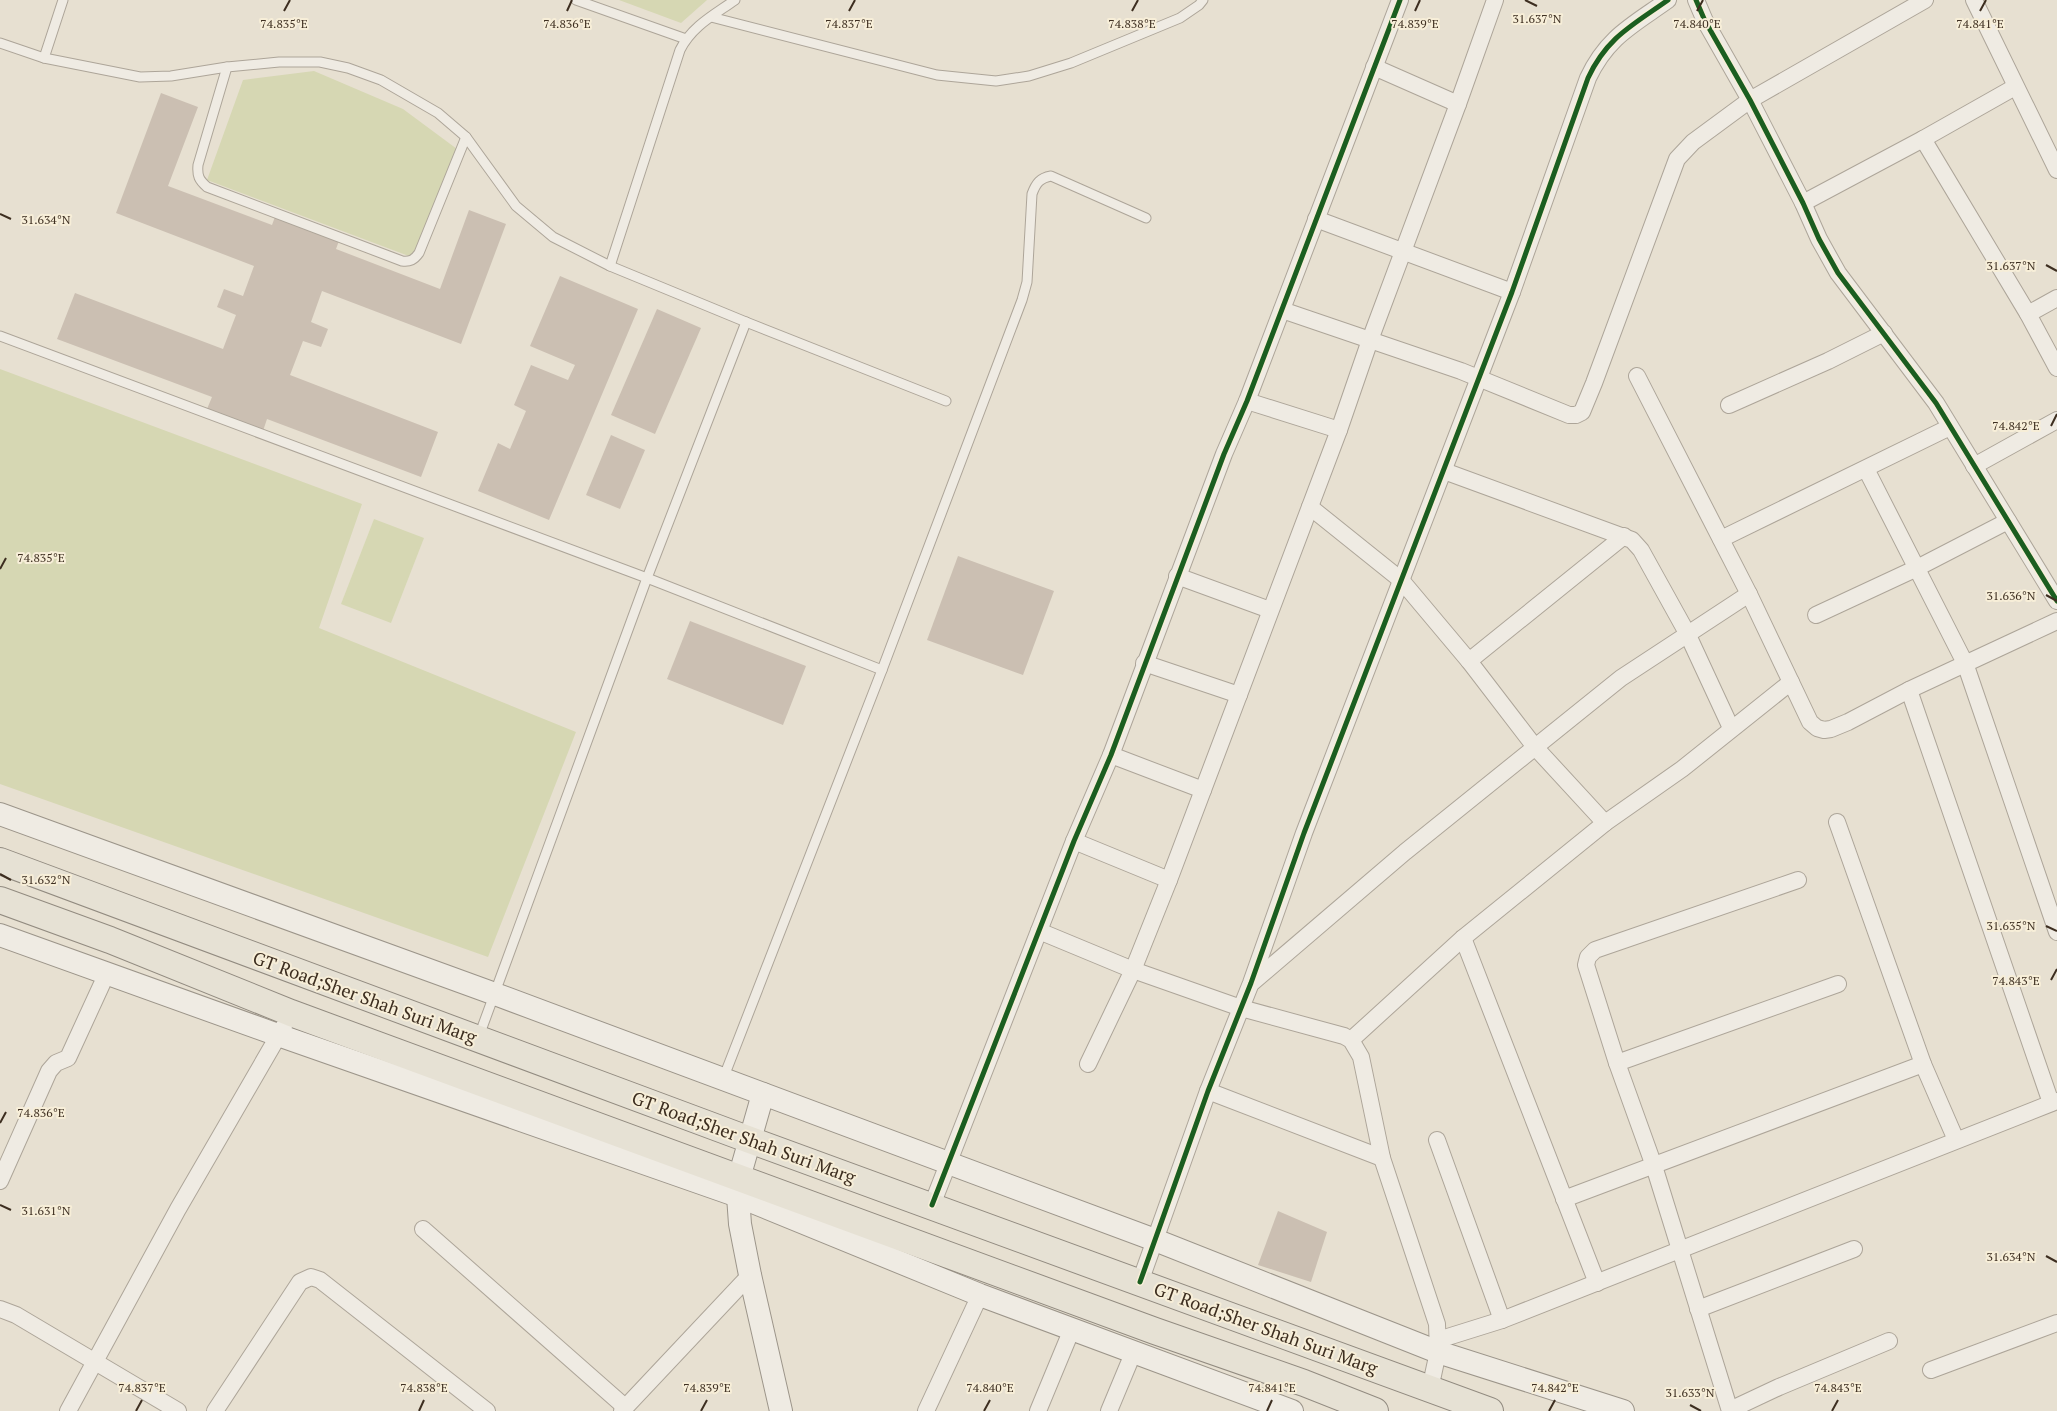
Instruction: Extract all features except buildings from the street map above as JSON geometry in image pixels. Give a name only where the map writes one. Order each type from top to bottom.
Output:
[{"type":"main road","points":[[0,814],[495,994],[1438,1346],[1623,1411]]},
{"type":"main road","name":"GT Road;Sher Shah Suri Marg","points":[[0,861],[750,1140],[1490,1411]]},
{"type":"main road","points":[[0,900],[110,940],[291,1013],[739,1187],[980,1295],[1292,1411]]},
{"type":"main road","points":[[0,935],[278,1035],[739,1187],[1304,1383],[1375,1411]]},
{"type":"main road","points":[[763,1094],[739,1187],[740,1224],[781,1411]]},
{"type":"street","points":[[932,1206],[1074,841],[1111,755],[1177,576],[1224,454],[1247,401],[1400,0]]},
{"type":"street","points":[[1088,1064],[1133,970],[1169,880],[1339,430],[1370,340],[1495,0]]},
{"type":"street","points":[[1140,1282],[1208,1091],[1251,983],[1304,833],[1480,378],[1594,64],[1614,38],[1668,0]]},
{"type":"street","points":[[1696,0],[1705,21],[1750,100],[1803,203],[1819,240],[1838,273],[1936,403],[2057,601]]},
{"type":"street","points":[[1282,310],[1480,378],[1569,415],[1576,415],[1582,412],[1677,159],[1693,142],[1750,100],[1925,0]]},
{"type":"street","points":[[1974,0],[2057,170]]},
{"type":"street","points":[[1374,67],[1458,104]]},
{"type":"street","points":[[1803,203],[2015,87]]},
{"type":"street","points":[[1923,139],[2028,314],[2057,368]]},
{"type":"street","points":[[1316,219],[1512,292]]},
{"type":"street","points":[[2028,314],[2057,298]]},
{"type":"street","points":[[1729,405],[1884,333]]},
{"type":"street","points":[[1638,376],[1749,594],[1810,722],[1817,728],[1824,730],[1848,722],[1909,690],[2057,621]]},
{"type":"street","points":[[1247,401],[1339,430]]},
{"type":"street","points":[[1974,466],[2057,420]]},
{"type":"street","points":[[1721,538],[1950,427]]},
{"type":"street","points":[[1866,469],[1965,663],[2057,932]]},
{"type":"street","points":[[1444,471],[1632,540],[1641,550],[1687,633],[1730,728]]},
{"type":"street","points":[[1310,507],[1401,580],[1469,661],[1535,747],[1605,823]]},
{"type":"street","points":[[1816,615],[1917,568],[2008,521]]},
{"type":"street","points":[[1469,661],[1624,536]]},
{"type":"street","points":[[1177,576],[1270,610]]},
{"type":"street","points":[[1251,983],[1405,852],[1621,678],[1749,594]]},
{"type":"street","points":[[1144,663],[1239,695]]},
{"type":"street","points":[[1350,1040],[1463,938],[1605,823],[1682,769],[1730,728],[1790,682]]},
{"type":"street","points":[[1438,1346],[2054,1102],[1909,690]]},
{"type":"street","points":[[1111,755],[1203,790]]},
{"type":"street","points":[[1837,822],[1923,1064],[1956,1140]]},
{"type":"street","points":[[1074,841],[1169,880]]},
{"type":"street","points":[[1798,880],[1590,953],[1586,965],[1617,1063],[1654,1166],[1730,1410],[1889,1340]]},
{"type":"street","points":[[1039,930],[1133,970],[1241,1008],[1344,1036],[1350,1040],[1361,1056],[1382,1158],[1434,1316],[1438,1346],[1430,1389]]},
{"type":"street","points":[[1463,938],[1597,1283]]},
{"type":"street","points":[[0,1182],[50,1071],[56,1063],[68,1058],[107,973]]},
{"type":"street","points":[[1617,1063],[1838,984]]},
{"type":"street","points":[[68,1411],[178,1209],[291,1013]]},
{"type":"street","points":[[1564,1199],[1923,1064]]},
{"type":"street","points":[[1208,1091],[1382,1158]]},
{"type":"street","points":[[1437,1140],[1502,1320]]},
{"type":"street","points":[[423,1229],[624,1409],[750,1275]]},
{"type":"street","points":[[1698,1309],[1854,1249]]},
{"type":"street","points":[[216,1411],[300,1282],[311,1277],[320,1280],[487,1411]]},
{"type":"street","points":[[926,1411],[980,1295]]},
{"type":"street","points":[[0,1309],[16,1315],[178,1411]]},
{"type":"street","points":[[1931,1370],[2057,1323]]},
{"type":"street","points":[[1038,1411],[1072,1329]]},
{"type":"street","points":[[1109,1411],[1134,1351]]},
{"type":"lane","points":[[44,58],[63,0]]},
{"type":"lane","points":[[576,0],[686,39]]},
{"type":"lane","points":[[610,266],[680,50],[695,28],[735,0]]},
{"type":"lane","points":[[710,17],[937,75],[996,81],[1029,76],[1071,63],[1180,18],[1199,6],[1203,0]]},
{"type":"lane","points":[[0,43],[44,58],[140,77],[171,76],[227,67],[279,62],[320,62],[348,68],[381,80],[438,113],[466,137],[516,206],[553,237],[610,266],[946,401]]},
{"type":"lane","points":[[227,67],[198,165],[197,173],[199,180],[207,187],[402,261],[415,259],[419,254],[466,137]]},
{"type":"lane","points":[[723,1079],[882,670],[1027,282],[1034,187],[1038,180],[1051,176],[1146,218]]},
{"type":"lane","points":[[478,1039],[647,578],[746,322]]},
{"type":"lane","points":[[0,336],[647,578],[882,670]]},
{"type":"green space","points":[[619,0],[707,0],[681,23]]},
{"type":"green space","points":[[314,71],[403,109],[457,149],[414,258],[207,180],[243,80]]},
{"type":"green space","points":[[0,369],[362,504],[319,628],[576,732],[488,957],[0,784]]},
{"type":"green space","points":[[374,519],[424,538],[391,623],[341,604]]},
{"type":"cycle path","points":[[932,1205],[1074,841],[1111,755],[1224,454],[1247,401],[1400,0]]},
{"type":"cycle path","points":[[1140,1282],[1208,1091],[1251,983],[1304,833],[1512,292],[1588,78],[1595,64],[1612,42],[1632,25],[1668,0]]},
{"type":"cycle path","points":[[1696,0],[1705,21],[1750,100],[1803,203],[1819,239],[1838,273],[1936,403],[2057,601]]}]
